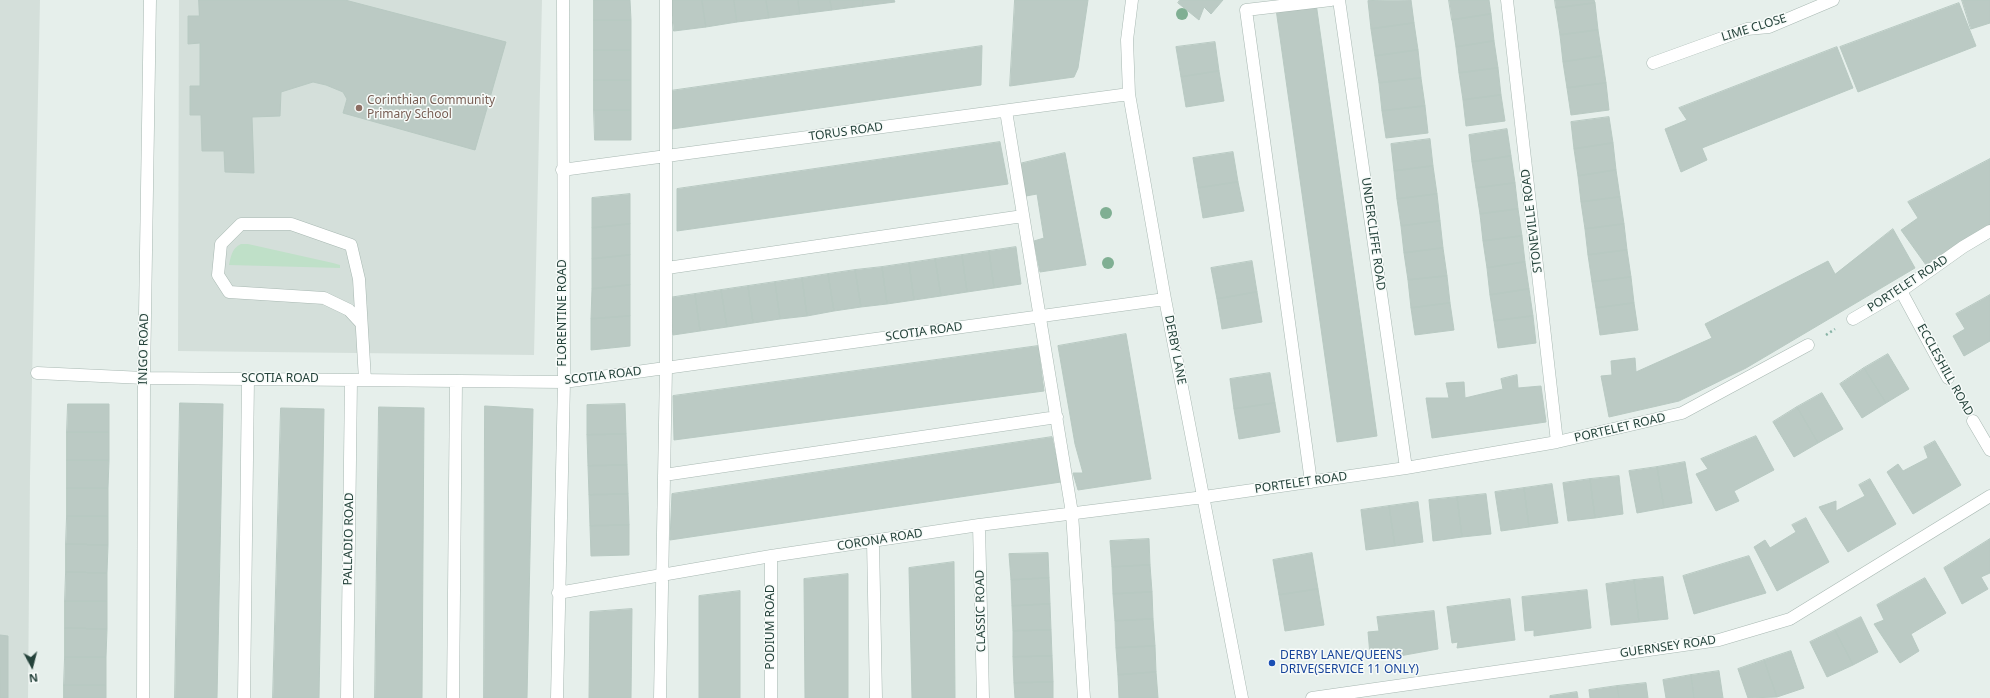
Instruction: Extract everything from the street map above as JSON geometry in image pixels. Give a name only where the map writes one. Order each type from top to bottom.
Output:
[{"type":"street","name":"INIGO ROAD","points":[[143,698],[144,378],[150,0]]},
{"type":"street","name":"FLORENTINE ROAD","points":[[557,698],[558,593],[564,382],[562,170],[563,0]]},
{"type":"street","points":[[660,698],[661,575],[666,368],[666,0]]},
{"type":"street","name":"DERBY LANE","points":[[1132,0],[1127,40],[1129,94],[1165,299],[1242,698]]},
{"type":"street","points":[[1311,482],[1246,10],[1331,0]]},
{"type":"street","name":"UNDERCLIFFE ROAD","points":[[1339,0],[1406,468]]},
{"type":"street","name":"STONEVILLE ROAD","points":[[1507,0],[1558,442]]},
{"type":"street","name":"LIME CLOSE","points":[[1653,63],[1747,29],[1769,27],[1833,0]]},
{"type":"street","name":"TORUS ROAD","points":[[562,170],[1129,94]]},
{"type":"street","points":[[1006,110],[1072,513],[1084,698]]},
{"type":"street","points":[[666,268],[1023,216]]},
{"type":"street","points":[[361,323],[349,310],[324,298],[228,292],[218,275],[221,244],[241,224],[291,224],[352,245],[359,279],[365,380]]},
{"type":"street","name":"PORTELET ROAD","points":[[1853,319],[1901,290],[1963,247],[1990,231]]},
{"type":"street","name":"ECCLESHILL ROAD","points":[[1901,290],[1948,378]]},
{"type":"street","name":"SCOTIA ROAD","points":[[37,374],[144,378],[564,382],[1165,299]]},
{"type":"street","name":"PORTELET ROAD","points":[[1204,497],[1406,468],[1558,442],[1682,413],[1808,345]]},
{"type":"street","points":[[244,698],[248,379]]},
{"type":"street","name":"PALLADIO ROAD","points":[[347,698],[351,380]]},
{"type":"street","points":[[452,698],[456,381]]},
{"type":"street","points":[[664,475],[1056,418]]},
{"type":"street","name":"ECCLESHILL ROAD","points":[[1973,421],[1990,450]]},
{"type":"street","name":"GUERNSEY ROAD","points":[[1312,698],[1719,640],[1733,636],[1790,619],[1990,496]]},
{"type":"street","name":"CORONA ROAD","points":[[558,593],[771,556],[979,524],[1204,497]]},
{"type":"street","name":"CLASSIC ROAD","points":[[979,524],[983,698]]},
{"type":"street","points":[[873,541],[876,698]]},
{"type":"street","name":"PODIUM ROAD","points":[[771,556],[771,698]]},
{"type":"path","points":[[1808,345],[1853,319]]},
{"type":"shaded area","points":[[0,0],[40,0],[30,476],[28,698],[0,698]]},
{"type":"shaded area","name":"Corinthian Community Primary School","points":[[179,0],[542,0],[534,355],[178,351]]},
{"type":"green space","points":[[241,244],[248,244],[333,263],[340,265],[340,268],[229,265],[231,255]]},
{"type":"building","points":[[199,0],[345,0],[506,42],[475,150],[343,113],[347,99],[343,92],[326,85],[313,82],[281,92],[280,116],[252,117],[254,173],[225,172],[224,151],[202,151],[201,115],[190,115],[190,86],[200,86],[200,43],[188,44],[188,16],[199,16]]},
{"type":"building","points":[[594,0],[630,0],[631,20],[594,20]]},
{"type":"building","points":[[670,0],[702,0],[706,27],[674,31]]},
{"type":"building","points":[[702,0],[734,0],[737,22],[706,27]]},
{"type":"building","points":[[734,0],[766,0],[769,18],[737,22]]},
{"type":"building","points":[[766,0],[798,0],[800,14],[769,18]]},
{"type":"building","points":[[798,0],[830,0],[832,10],[800,14]]},
{"type":"building","points":[[830,0],[863,0],[863,6],[832,10]]},
{"type":"building","points":[[863,0],[894,0],[895,2],[863,6]]},
{"type":"building","points":[[1015,0],[1088,0],[1078,68],[1074,77],[1010,86]]},
{"type":"building","points":[[1180,0],[1223,0],[1211,14],[1204,7],[1199,20],[1178,3]]},
{"type":"building","points":[[1411,0],[1414,23],[1371,29],[1368,1]]},
{"type":"building","points":[[1449,0],[1489,0],[1491,14],[1452,20]]},
{"type":"building","points":[[1555,0],[1594,0],[1595,3],[1556,8]]},
{"type":"building","points":[[1962,0],[1990,0],[1990,23],[1971,29]]},
{"type":"building","points":[[1316,3],[1377,436],[1337,442],[1276,9]]},
{"type":"building","points":[[1595,3],[1598,30],[1560,35],[1556,8]]},
{"type":"building","points":[[1959,3],[1976,46],[1858,92],[1840,47]]},
{"type":"building","points":[[1491,14],[1494,41],[1456,47],[1452,20]]},
{"type":"building","points":[[594,20],[631,20],[631,50],[594,50]]},
{"type":"building","points":[[1414,23],[1418,50],[1375,56],[1371,29]]},
{"type":"building","points":[[1598,30],[1602,56],[1563,62],[1560,35]]},
{"type":"building","points":[[1494,41],[1498,68],[1459,73],[1456,47]]},
{"type":"building","points":[[1215,42],[1219,71],[1181,77],[1176,47]]},
{"type":"building","points":[[982,46],[981,85],[672,129],[670,91]]},
{"type":"building","points":[[1837,47],[1853,88],[1702,148],[1707,160],[1681,172],[1665,129],[1687,120],[1679,108]]},
{"type":"building","points":[[594,50],[631,50],[631,80],[594,80]]},
{"type":"building","points":[[1418,50],[1421,78],[1379,83],[1375,56]]},
{"type":"building","points":[[1602,56],[1606,83],[1567,88],[1563,62]]},
{"type":"building","points":[[1498,68],[1501,95],[1463,100],[1459,73]]},
{"type":"building","points":[[1219,71],[1224,101],[1186,107],[1181,77]]},
{"type":"building","points":[[1421,78],[1425,106],[1382,111],[1379,83]]},
{"type":"building","points":[[594,80],[631,80],[631,110],[594,110]]},
{"type":"building","points":[[1606,83],[1609,110],[1571,115],[1567,88]]},
{"type":"building","points":[[1501,95],[1505,121],[1466,126],[1463,100]]},
{"type":"building","points":[[1425,106],[1428,133],[1386,138],[1382,111]]},
{"type":"building","points":[[594,110],[631,110],[631,140],[595,140]]},
{"type":"building","points":[[1609,117],[1613,143],[1574,149],[1571,122]]},
{"type":"building","points":[[1507,129],[1511,156],[1472,162],[1469,135]]},
{"type":"building","points":[[1430,139],[1433,166],[1394,171],[1391,144]]},
{"type":"building","points":[[1000,142],[1008,184],[677,231],[677,189]]},
{"type":"building","points":[[1613,143],[1616,170],[1578,176],[1574,149]]},
{"type":"building","points":[[1233,152],[1238,182],[1198,188],[1193,158]]},
{"type":"building","points":[[1065,153],[1086,265],[1040,272],[1034,241],[1044,238],[1037,194],[1026,196],[1019,164]]},
{"type":"building","points":[[1511,156],[1515,183],[1476,188],[1472,162]]},
{"type":"building","points":[[1990,159],[1990,225],[1926,265],[1901,230],[1918,218],[1908,202]]},
{"type":"building","points":[[1433,166],[1437,194],[1397,199],[1394,171]]},
{"type":"building","points":[[1616,170],[1620,197],[1581,202],[1578,176]]},
{"type":"building","points":[[1238,182],[1244,211],[1203,218],[1198,188]]},
{"type":"building","points":[[1515,183],[1518,209],[1480,214],[1476,188]]},
{"type":"building","points":[[630,194],[630,224],[592,228],[592,198]]},
{"type":"building","points":[[1437,194],[1440,221],[1401,226],[1397,199]]},
{"type":"building","points":[[1620,197],[1624,224],[1585,229],[1581,202]]},
{"type":"building","points":[[1518,209],[1522,236],[1483,241],[1480,214]]},
{"type":"building","points":[[1440,221],[1443,248],[1404,253],[1401,226]]},
{"type":"building","points":[[630,224],[630,255],[592,259],[592,228]]},
{"type":"building","points":[[1624,224],[1627,250],[1588,255],[1585,229]]},
{"type":"building","points":[[1893,229],[1915,268],[1746,368],[1679,401],[1609,417],[1601,376],[1612,375],[1611,361],[1635,358],[1636,372],[1712,338],[1705,324],[1828,261],[1835,274]]},
{"type":"building","points":[[1522,236],[1525,262],[1487,268],[1483,241]]},
{"type":"building","points":[[1016,247],[1021,284],[994,288],[989,251]]},
{"type":"building","points":[[1443,248],[1447,276],[1408,280],[1404,253]]},
{"type":"building","points":[[1627,250],[1631,277],[1592,282],[1588,255]]},
{"type":"building","points":[[989,251],[994,288],[967,292],[962,255]]},
{"type":"building","points":[[630,255],[630,285],[592,289],[592,259]]},
{"type":"building","points":[[962,255],[967,292],[941,296],[935,259]]},
{"type":"building","points":[[935,259],[941,296],[914,300],[909,263]]},
{"type":"building","points":[[1252,261],[1257,292],[1217,299],[1211,268]]},
{"type":"building","points":[[1525,262],[1529,289],[1490,295],[1487,268]]},
{"type":"building","points":[[909,263],[914,300],[887,304],[882,267]]},
{"type":"building","points":[[882,267],[887,304],[861,307],[855,270]]},
{"type":"building","points":[[855,270],[861,307],[834,311],[828,274]]},
{"type":"building","points":[[828,274],[834,311],[807,316],[802,278]]},
{"type":"building","points":[[1447,276],[1450,303],[1411,308],[1408,280]]},
{"type":"building","points":[[1631,277],[1634,303],[1596,308],[1592,282]]},
{"type":"building","points":[[802,278],[807,316],[780,319],[775,282]]},
{"type":"building","points":[[775,282],[780,319],[753,323],[748,286]]},
{"type":"building","points":[[630,285],[630,316],[591,319],[592,289]]},
{"type":"building","points":[[748,286],[753,323],[727,327],[721,290]]},
{"type":"building","points":[[1529,289],[1533,316],[1494,321],[1490,295]]},
{"type":"building","points":[[721,290],[727,327],[700,331],[695,294]]},
{"type":"building","points":[[1257,292],[1262,322],[1222,329],[1217,299]]},
{"type":"building","points":[[695,294],[700,331],[673,335],[668,298]]},
{"type":"building","points":[[1990,295],[1990,341],[1964,356],[1953,336],[1965,329],[1956,314]]},
{"type":"building","points":[[1450,303],[1454,330],[1415,335],[1411,308]]},
{"type":"building","points":[[1634,303],[1638,330],[1600,335],[1596,308]]},
{"type":"building","points":[[630,316],[630,346],[591,350],[591,319]]},
{"type":"building","points":[[1533,316],[1536,343],[1498,348],[1494,321]]},
{"type":"building","points":[[1126,334],[1151,479],[1078,490],[1073,473],[1083,473],[1075,444],[1058,346]]},
{"type":"building","points":[[1038,346],[1044,391],[674,440],[673,396]]},
{"type":"building","points":[[1888,354],[1909,389],[1886,403],[1864,368]]},
{"type":"building","points":[[1864,368],[1886,403],[1862,418],[1840,384]]},
{"type":"building","points":[[1270,373],[1275,403],[1234,409],[1230,379]]},
{"type":"building","points":[[1517,375],[1518,388],[1541,386],[1546,422],[1432,438],[1426,398],[1449,398],[1446,383],[1464,382],[1465,398],[1503,389],[1501,379]]},
{"type":"building","points":[[1822,393],[1843,429],[1818,443],[1797,407]]},
{"type":"building","points":[[180,403],[223,404],[217,698],[175,698]]},
{"type":"building","points":[[1275,403],[1280,432],[1239,439],[1234,409]]},
{"type":"building","points":[[68,404],[109,404],[109,432],[67,432]]},
{"type":"building","points":[[625,404],[626,434],[587,435],[587,405]]},
{"type":"building","points":[[485,406],[533,409],[527,698],[484,698]]},
{"type":"building","points":[[379,407],[424,408],[422,698],[375,698]]},
{"type":"building","points":[[1797,407],[1818,443],[1794,457],[1773,422]]},
{"type":"building","points":[[281,408],[324,409],[319,698],[273,698]]},
{"type":"building","points":[[67,432],[109,432],[109,460],[67,460]]},
{"type":"building","points":[[626,434],[627,465],[588,466],[587,435]]},
{"type":"building","points":[[1756,436],[1774,470],[1734,491],[1739,501],[1716,511],[1696,474],[1708,469],[1701,459]]},
{"type":"building","points":[[1052,437],[1061,482],[670,540],[672,494]]},
{"type":"building","points":[[1935,441],[1961,485],[1913,514],[1887,472],[1898,464],[1903,471],[1928,458],[1924,447]]},
{"type":"building","points":[[67,460],[109,460],[108,488],[67,488]]},
{"type":"building","points":[[1685,462],[1692,503],[1664,508],[1657,467]]},
{"type":"building","points":[[627,465],[628,494],[589,495],[588,466]]},
{"type":"building","points":[[1657,467],[1664,508],[1637,513],[1629,471]]},
{"type":"building","points":[[1619,476],[1623,514],[1595,518],[1590,479]]},
{"type":"building","points":[[1590,479],[1595,518],[1568,521],[1563,483]]},
{"type":"building","points":[[1870,479],[1896,524],[1848,552],[1819,507],[1836,501],[1836,511],[1865,496],[1859,485]]},
{"type":"building","points":[[1552,484],[1558,523],[1529,527],[1524,488]]},
{"type":"building","points":[[67,488],[108,488],[108,516],[67,516]]},
{"type":"building","points":[[1524,488],[1529,527],[1501,531],[1495,492]]},
{"type":"building","points":[[628,494],[629,525],[590,526],[589,495]]},
{"type":"building","points":[[1486,494],[1491,534],[1462,537],[1457,497]]},
{"type":"building","points":[[1457,497],[1462,537],[1433,541],[1429,500]]},
{"type":"building","points":[[1418,502],[1423,542],[1395,546],[1389,506]]},
{"type":"building","points":[[1389,506],[1395,546],[1366,550],[1361,510]]},
{"type":"building","points":[[67,516],[108,516],[108,545],[66,544]]},
{"type":"building","points":[[1806,518],[1829,562],[1777,591],[1754,547],[1765,540],[1770,548],[1796,532],[1792,525]]},
{"type":"building","points":[[629,525],[629,555],[591,556],[590,526]]},
{"type":"building","points":[[1149,539],[1150,565],[1112,567],[1110,541]]},
{"type":"building","points":[[1990,539],[1990,573],[1981,577],[1988,589],[1962,604],[1944,568]]},
{"type":"building","points":[[66,544],[108,545],[107,573],[66,572]]},
{"type":"building","points":[[1048,553],[1049,578],[1011,580],[1009,554]]},
{"type":"building","points":[[1312,553],[1318,589],[1279,595],[1273,560]]},
{"type":"building","points":[[1749,556],[1766,593],[1694,614],[1683,576]]},
{"type":"building","points":[[954,562],[955,698],[912,698],[909,568]]},
{"type":"building","points":[[1150,565],[1152,592],[1113,594],[1112,567]]},
{"type":"building","points":[[66,572],[107,573],[107,601],[65,601]]},
{"type":"building","points":[[848,574],[848,698],[805,698],[804,579]]},
{"type":"building","points":[[1663,577],[1668,619],[1639,622],[1634,580]]},
{"type":"building","points":[[1049,578],[1050,604],[1012,606],[1011,580]]},
{"type":"building","points":[[1925,578],[1946,613],[1911,634],[1919,651],[1900,663],[1874,624],[1884,620],[1877,605]]},
{"type":"building","points":[[1634,580],[1639,622],[1611,625],[1606,584]]},
{"type":"building","points":[[1318,589],[1324,625],[1285,631],[1279,595]]},
{"type":"building","points":[[1587,590],[1591,628],[1534,636],[1534,630],[1525,631],[1522,597]]},
{"type":"building","points":[[740,591],[740,698],[699,698],[699,596]]},
{"type":"building","points":[[1152,592],[1153,619],[1115,621],[1113,594]]},
{"type":"building","points":[[1510,599],[1515,640],[1457,648],[1458,642],[1452,643],[1447,607]]},
{"type":"building","points":[[65,601],[107,601],[107,629],[65,628]]},
{"type":"building","points":[[1050,604],[1051,630],[1013,631],[1012,606]]},
{"type":"building","points":[[632,609],[631,698],[589,698],[590,612]]},
{"type":"building","points":[[1434,611],[1438,649],[1383,659],[1382,653],[1370,655],[1368,632],[1379,631],[1377,617]]},
{"type":"building","points":[[1861,617],[1878,652],[1853,665],[1835,630]]},
{"type":"building","points":[[1153,619],[1155,646],[1116,648],[1115,621]]},
{"type":"building","points":[[65,628],[107,629],[106,657],[65,657]]},
{"type":"building","points":[[1051,630],[1052,656],[1013,657],[1013,631]]},
{"type":"building","points":[[1835,630],[1853,665],[1827,677],[1810,642]]},
{"type":"building","points":[[0,635],[8,636],[8,698],[0,698]]},
{"type":"building","points":[[1155,646],[1156,672],[1118,675],[1116,648]]},
{"type":"building","points":[[1791,651],[1804,688],[1777,697],[1764,660]]},
{"type":"building","points":[[1052,656],[1053,682],[1014,683],[1013,657]]},
{"type":"building","points":[[65,657],[106,657],[106,685],[64,685]]},
{"type":"building","points":[[1764,660],[1777,697],[1748,698],[1738,669]]},
{"type":"building","points":[[1719,671],[1723,698],[1694,698],[1691,675]]},
{"type":"building","points":[[1156,672],[1158,698],[1119,698],[1118,675]]},
{"type":"building","points":[[1691,675],[1694,698],[1666,698],[1663,680]]},
{"type":"building","points":[[1053,682],[1053,698],[1015,698],[1014,683]]},
{"type":"building","points":[[1646,683],[1648,698],[1619,698],[1617,686]]},
{"type":"building","points":[[64,685],[106,685],[106,698],[64,698]]},
{"type":"building","points":[[1617,686],[1619,698],[1590,698],[1589,690]]},
{"type":"building","points":[[1577,692],[1578,698],[1550,698],[1550,696]]},
{"type":"place","name":"Corinthian Community Primary School","points":[[359,108]]},
{"type":"place","name":"DERBY LANE/QUEENS DRIVE(SERVICE 11 ONLY)","points":[[1272,663]]}]
